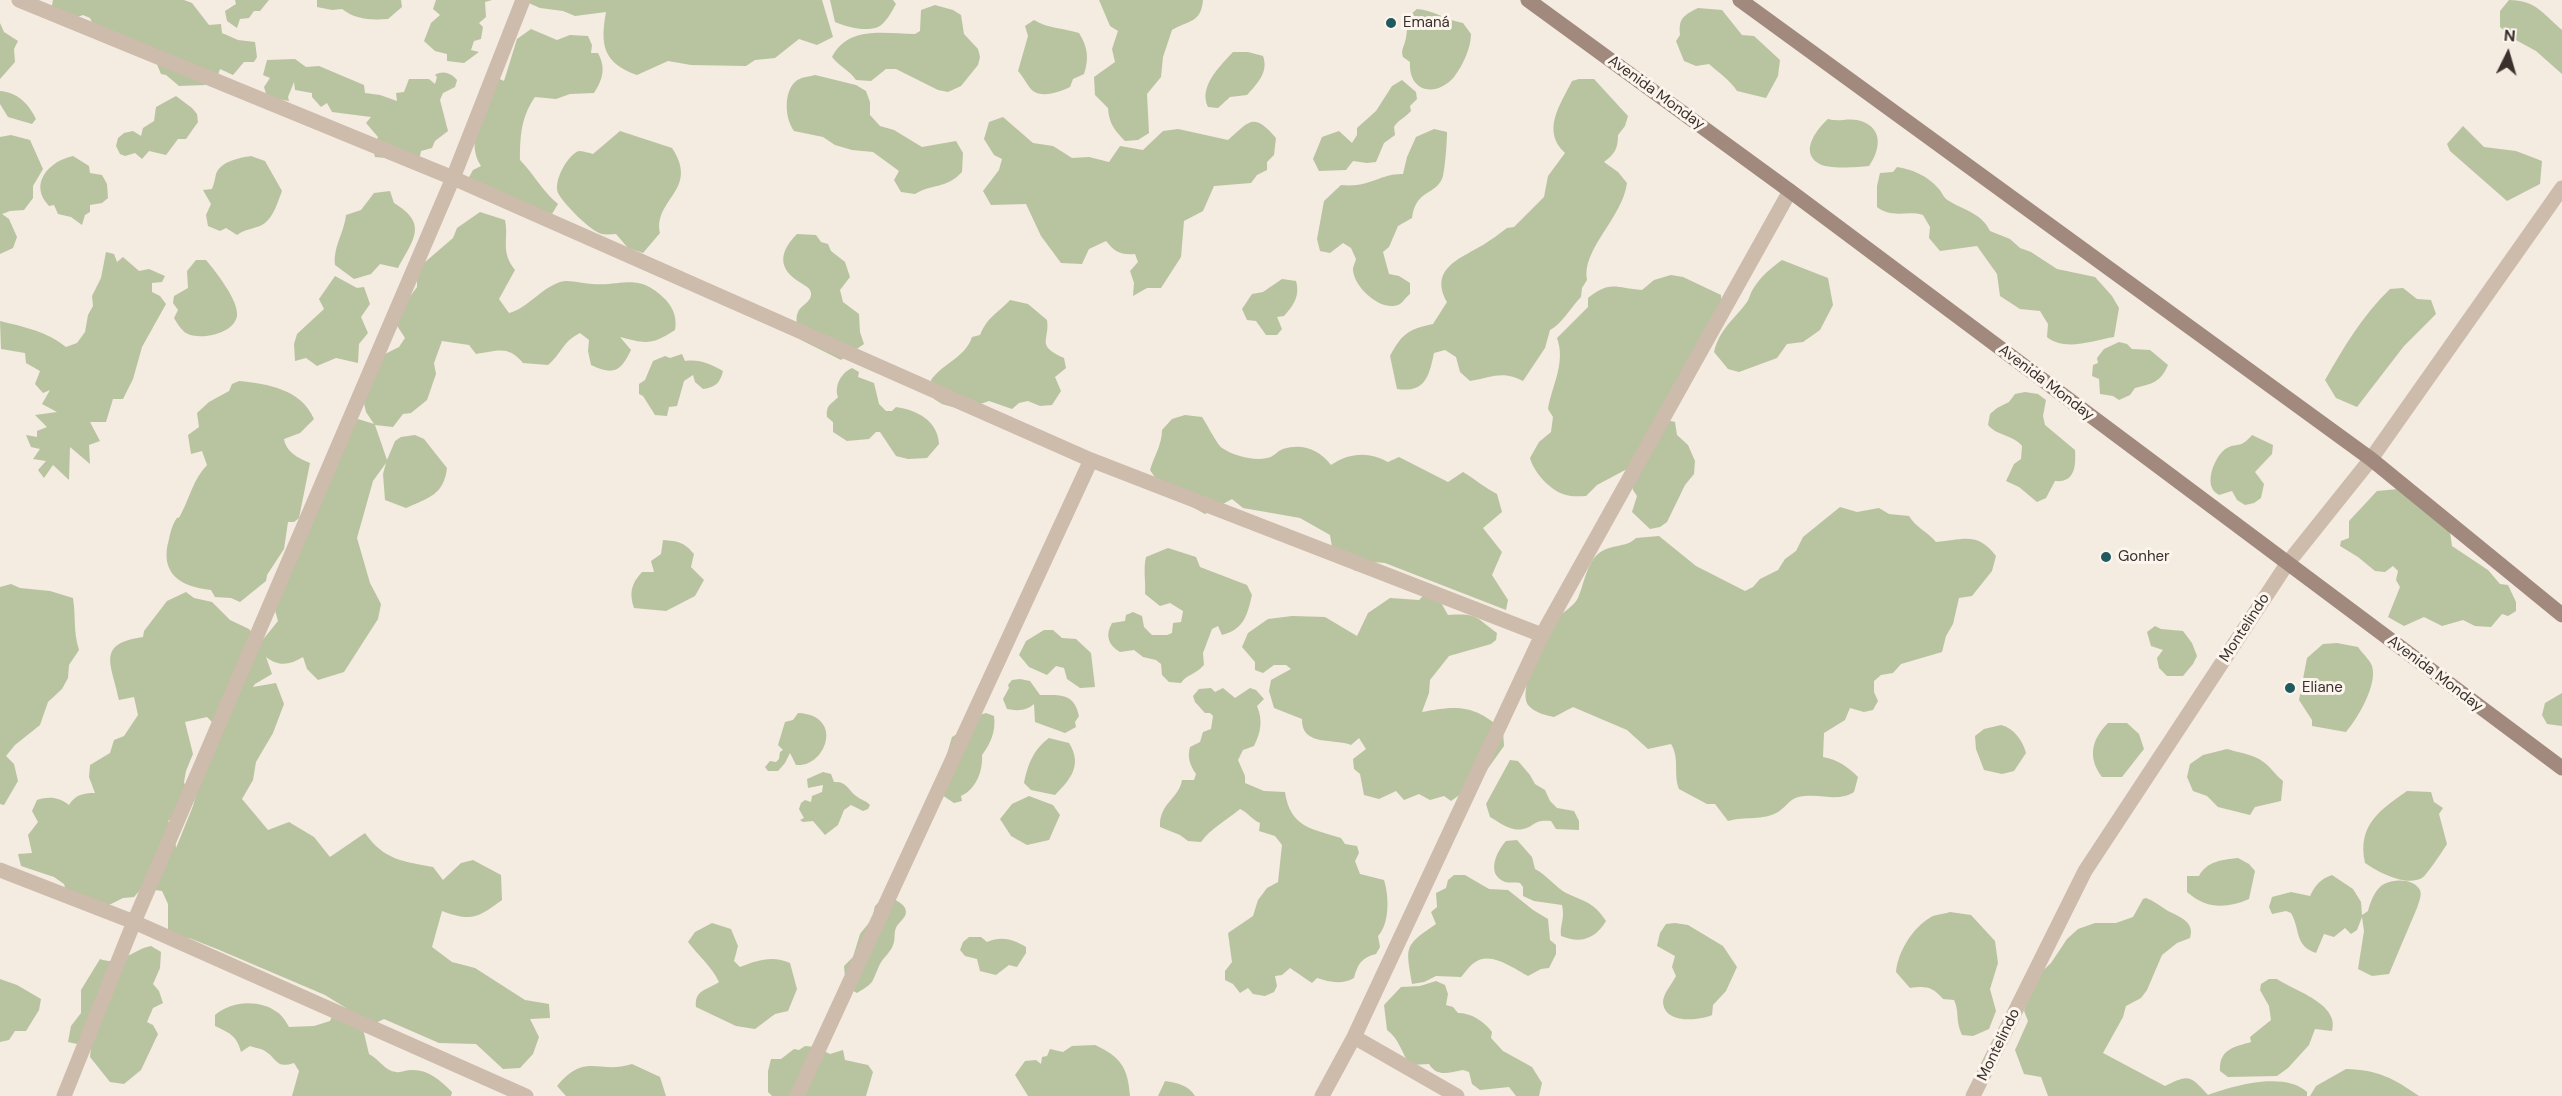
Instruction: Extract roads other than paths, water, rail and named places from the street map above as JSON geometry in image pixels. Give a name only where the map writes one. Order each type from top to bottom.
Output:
[{"type":"main road","name":"Avenida Monday","points":[[1528,0],[1790,191],[2562,768]]},
{"type":"main road","points":[[1740,0],[2371,459],[2562,615]]},
{"type":"street","points":[[19,0],[453,178],[1091,460],[1542,635]]},
{"type":"street","points":[[64,1096],[134,922],[453,178],[523,0]]},
{"type":"street","name":"Montelindo","points":[[1973,1096],[2085,871],[2287,564],[2371,459],[2562,188]]},
{"type":"street","points":[[1322,1096],[1354,1037],[1542,635],[1790,191]]},
{"type":"street","points":[[796,1096],[1091,460]]},
{"type":"street","points":[[0,870],[134,922],[526,1096]]},
{"type":"street","points":[[1354,1037],[1456,1096]]},
{"type":"place","name":"Emaná","points":[[1391,23]]},
{"type":"place","name":"Gonher","points":[[2106,557]]},
{"type":"place","name":"Eliane","points":[[2290,688]]}]
